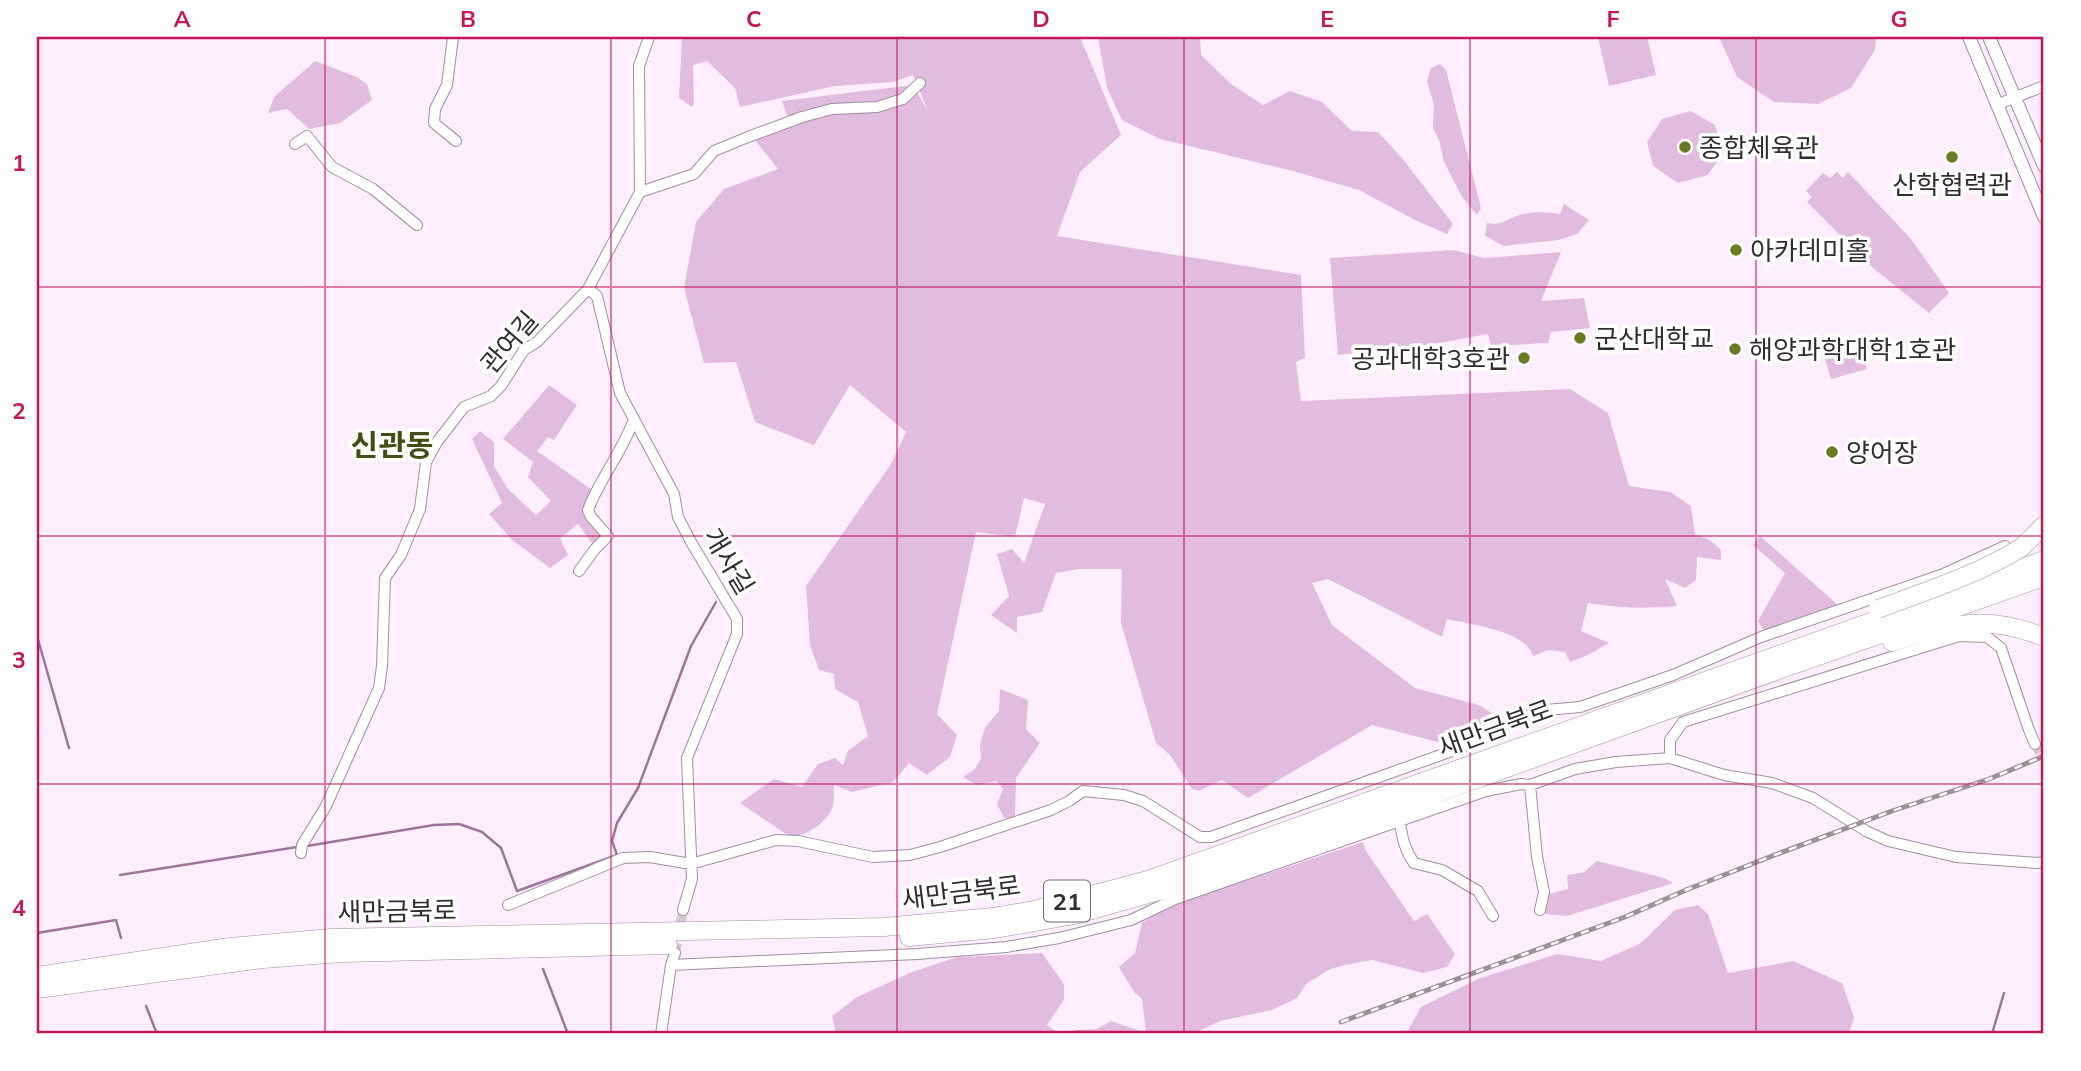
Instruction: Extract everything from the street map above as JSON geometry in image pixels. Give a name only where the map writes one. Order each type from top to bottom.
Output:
[{"type":"highway","points":[[1821,640],[1878,609],[1995,564],[2044,525]]},
{"type":"highway","name":"새만금북로","points":[[37,976],[230,947],[331,938],[884,927],[1034,910],[1148,880],[2044,560]]},
{"type":"highway","name":"새만금북로","points":[[37,989],[263,959],[342,953],[884,939],[995,929],[1061,917],[1140,898],[1197,880],[2044,577]]},
{"type":"highway","points":[[1787,667],[1828,662],[1950,625],[2002,624],[2044,637]]},
{"type":"street","points":[[453,37],[446,85],[436,108],[434,123],[456,141]]},
{"type":"street","name":"관여길","points":[[302,850],[326,806],[379,688],[385,578],[401,555],[420,509],[426,462],[437,442],[464,407],[491,396],[501,386],[524,350],[537,342],[588,289],[640,192],[639,66],[649,37]]},
{"type":"street","points":[[1969,37],[2044,218]]},
{"type":"street","points":[[1989,37],[2044,166]]},
{"type":"street","points":[[640,192],[661,187],[694,173],[715,151],[748,137],[832,109],[877,107],[903,99],[920,83]]},
{"type":"street","points":[[1996,105],[2044,86]]},
{"type":"street","points":[[295,144],[307,136],[332,167],[373,189],[417,225]]},
{"type":"street","name":"개사길","points":[[588,289],[597,296],[620,393],[674,494],[678,517],[737,619],[737,634],[687,758],[692,879],[683,910]]},
{"type":"street","points":[[579,571],[608,536],[588,510],[602,479],[629,435],[634,419]]},
{"type":"street","points":[[508,905],[623,858],[650,857],[691,864],[776,840],[798,841],[873,857],[910,855],[1051,810],[1083,791],[1124,795],[1143,801],[1200,836],[1211,838],[1480,741],[1512,721],[1546,710],[1580,707],[1673,675],[1761,637],[1941,576],[2013,547]]},
{"type":"street","points":[[1670,758],[1670,740],[1684,722],[1959,636],[1987,637],[2001,648],[2035,744]]},
{"type":"street","points":[[671,965],[916,954],[1006,947],[1059,938],[1131,920],[1175,899],[1486,791],[1521,784],[1530,785],[1575,769],[1616,762],[1670,758],[1724,775],[1772,783],[1813,798],[1866,831],[1888,841],[1956,857],[2044,862]]},
{"type":"street","points":[[1530,785],[1537,857],[1544,892],[1540,910]]},
{"type":"street","points":[[1400,822],[1402,839],[1414,863],[1443,870],[1478,891],[1493,916]]},
{"type":"street","points":[[660,1034],[675,953]]},
{"type":"shaded area","points":[[682,37],[1080,37],[1121,135],[1080,172],[1057,236],[1301,275],[1305,358],[1296,362],[1301,401],[1570,389],[1608,413],[1629,486],[1670,492],[1691,506],[1695,534],[1710,540],[1721,550],[1721,560],[1697,557],[1696,580],[1685,588],[1665,579],[1677,606],[1632,608],[1588,603],[1581,631],[1609,643],[1570,662],[1565,652],[1548,650],[1533,656],[1520,640],[1483,626],[1447,619],[1442,637],[1328,579],[1312,583],[1332,625],[1415,688],[1479,705],[1502,720],[1449,745],[1372,725],[1248,798],[1222,780],[1199,791],[1192,789],[1170,755],[1156,743],[1121,623],[1122,569],[1080,569],[1056,573],[1042,612],[1017,617],[1017,633],[991,615],[1009,596],[997,554],[1012,549],[1024,563],[1045,504],[1024,498],[1015,537],[976,532],[937,714],[957,735],[950,757],[927,775],[909,763],[893,782],[852,792],[834,785],[833,806],[825,819],[808,832],[789,836],[740,803],[774,779],[802,787],[818,764],[835,758],[843,765],[848,751],[868,736],[858,702],[835,689],[834,674],[819,670],[810,645],[806,586],[891,464],[906,432],[850,385],[814,445],[755,422],[736,362],[704,363],[684,288],[696,222],[724,189],[778,169],[755,140],[806,119],[917,92],[928,111],[913,75],[893,82],[835,86],[740,107],[735,88],[707,61],[693,65],[692,107],[679,98]]},
{"type":"shaded area","points":[[1098,37],[1200,37],[1201,55],[1231,84],[1263,105],[1290,91],[1322,102],[1352,131],[1378,132],[1402,158],[1453,224],[1447,234],[1359,190],[1160,139],[1122,120],[1107,88]]},
{"type":"shaded area","points":[[1598,37],[1647,37],[1656,75],[1609,86]]},
{"type":"shaded area","points":[[1719,37],[1876,37],[1875,50],[1851,88],[1818,104],[1774,102],[1737,77]]},
{"type":"shaded area","points":[[315,61],[357,77],[367,84],[372,100],[340,123],[309,129],[287,109],[268,113],[274,97]]},
{"type":"shaded area","points":[[1440,64],[1446,70],[1481,208],[1477,215],[1462,197],[1444,162],[1433,128],[1434,105],[1427,81],[1431,68]]},
{"type":"shaded area","points":[[913,85],[898,97],[877,103],[788,119],[782,101]]},
{"type":"shaded area","name":"종합체육관","points":[[1691,111],[1715,125],[1723,152],[1708,175],[1678,183],[1653,166],[1647,142],[1662,119]]},
{"type":"shaded area","points":[[1837,172],[1843,178],[1848,172],[1911,239],[1949,293],[1929,313],[1873,268],[1807,202],[1812,197],[1806,191],[1823,173],[1830,178]]},
{"type":"shaded area","points":[[1564,204],[1589,220],[1577,234],[1559,240],[1504,246],[1485,236],[1487,223],[1501,223],[1530,213],[1560,214]]},
{"type":"shaded area","points":[[1454,250],[1484,258],[1561,252],[1541,301],[1584,298],[1590,328],[1551,332],[1548,343],[1491,346],[1488,334],[1433,344],[1338,355],[1330,258]]},
{"type":"shaded area","points":[[1862,349],[1867,369],[1831,379],[1825,359]]},
{"type":"shaded area","points":[[549,385],[577,405],[554,440],[548,437],[537,451],[591,489],[583,513],[604,535],[594,546],[578,524],[560,538],[568,555],[550,568],[512,540],[489,514],[502,503],[472,439],[480,431],[494,442],[494,466],[508,489],[536,515],[551,501],[528,477],[533,462],[503,439]]},
{"type":"shaded area","points":[[1760,536],[1838,605],[1764,631],[1758,621],[1785,573],[1753,545]]},
{"type":"shaded area","points":[[1000,689],[1028,700],[1026,729],[1040,743],[1016,778],[1015,818],[1004,818],[997,804],[1003,789],[996,781],[977,785],[963,777],[974,770],[981,759],[980,744],[985,728],[999,711]]},
{"type":"shaded area","points":[[1363,842],[1366,851],[1414,921],[1427,914],[1455,954],[1447,967],[1423,973],[1372,960],[1345,965],[1330,969],[1306,984],[1297,998],[1272,1010],[1220,1021],[1193,1034],[1070,1034],[1076,1030],[1097,1029],[1111,1021],[1146,1033],[1142,999],[1134,992],[1119,967],[1135,953],[1142,923],[1164,908]]},
{"type":"shaded area","points":[[1597,861],[1664,878],[1673,883],[1567,916],[1545,914],[1549,894],[1568,889],[1567,875],[1584,872]]},
{"type":"shaded area","points":[[1698,905],[1708,914],[1728,973],[1793,961],[1842,983],[1854,1017],[1849,1034],[1404,1034],[1421,1007],[1478,979],[1557,954],[1601,961],[1641,943],[1675,910]]},
{"type":"shaded area","points":[[1042,953],[1064,984],[1064,1000],[1047,1025],[1059,1034],[836,1034],[832,1016],[857,997],[912,972],[957,957]]},
{"type":"waterway","points":[[307,846],[434,825],[459,824],[482,832],[501,848],[517,891],[617,855],[612,841],[617,823],[638,788],[691,646],[716,602]]},
{"type":"waterway","points":[[37,636],[69,748]]},
{"type":"waterway","points":[[120,875],[297,847]]},
{"type":"waterway","points":[[37,933],[116,920],[121,938]]},
{"type":"waterway","points":[[543,969],[568,1034]]},
{"type":"waterway","points":[[1992,1034],[2004,993]]},
{"type":"waterway","points":[[146,1006],[157,1034]]},
{"type":"tunnel","points":[[2035,744],[2044,758]]},
{"type":"tunnel","points":[[675,953],[683,910]]},
{"type":"railway","points":[[1341,1022],[1625,917],[1772,856],[1892,811],[1989,779],[2044,756]]},
{"type":"place","name":"종합체육관","points":[[1685,147]]},
{"type":"place","name":"산학협력관","points":[[1952,157]]},
{"type":"place","name":"아카데미홀","points":[[1736,250]]},
{"type":"place","name":"군산대학교","points":[[1580,338]]},
{"type":"place","name":"해양과학대학1호관","points":[[1735,349]]},
{"type":"place","name":"공과대학3호관","points":[[1524,358]]},
{"type":"place","name":"양어장","points":[[1832,452]]},
{"type":"district","name":"신관동","points":[[392,445]]}]
